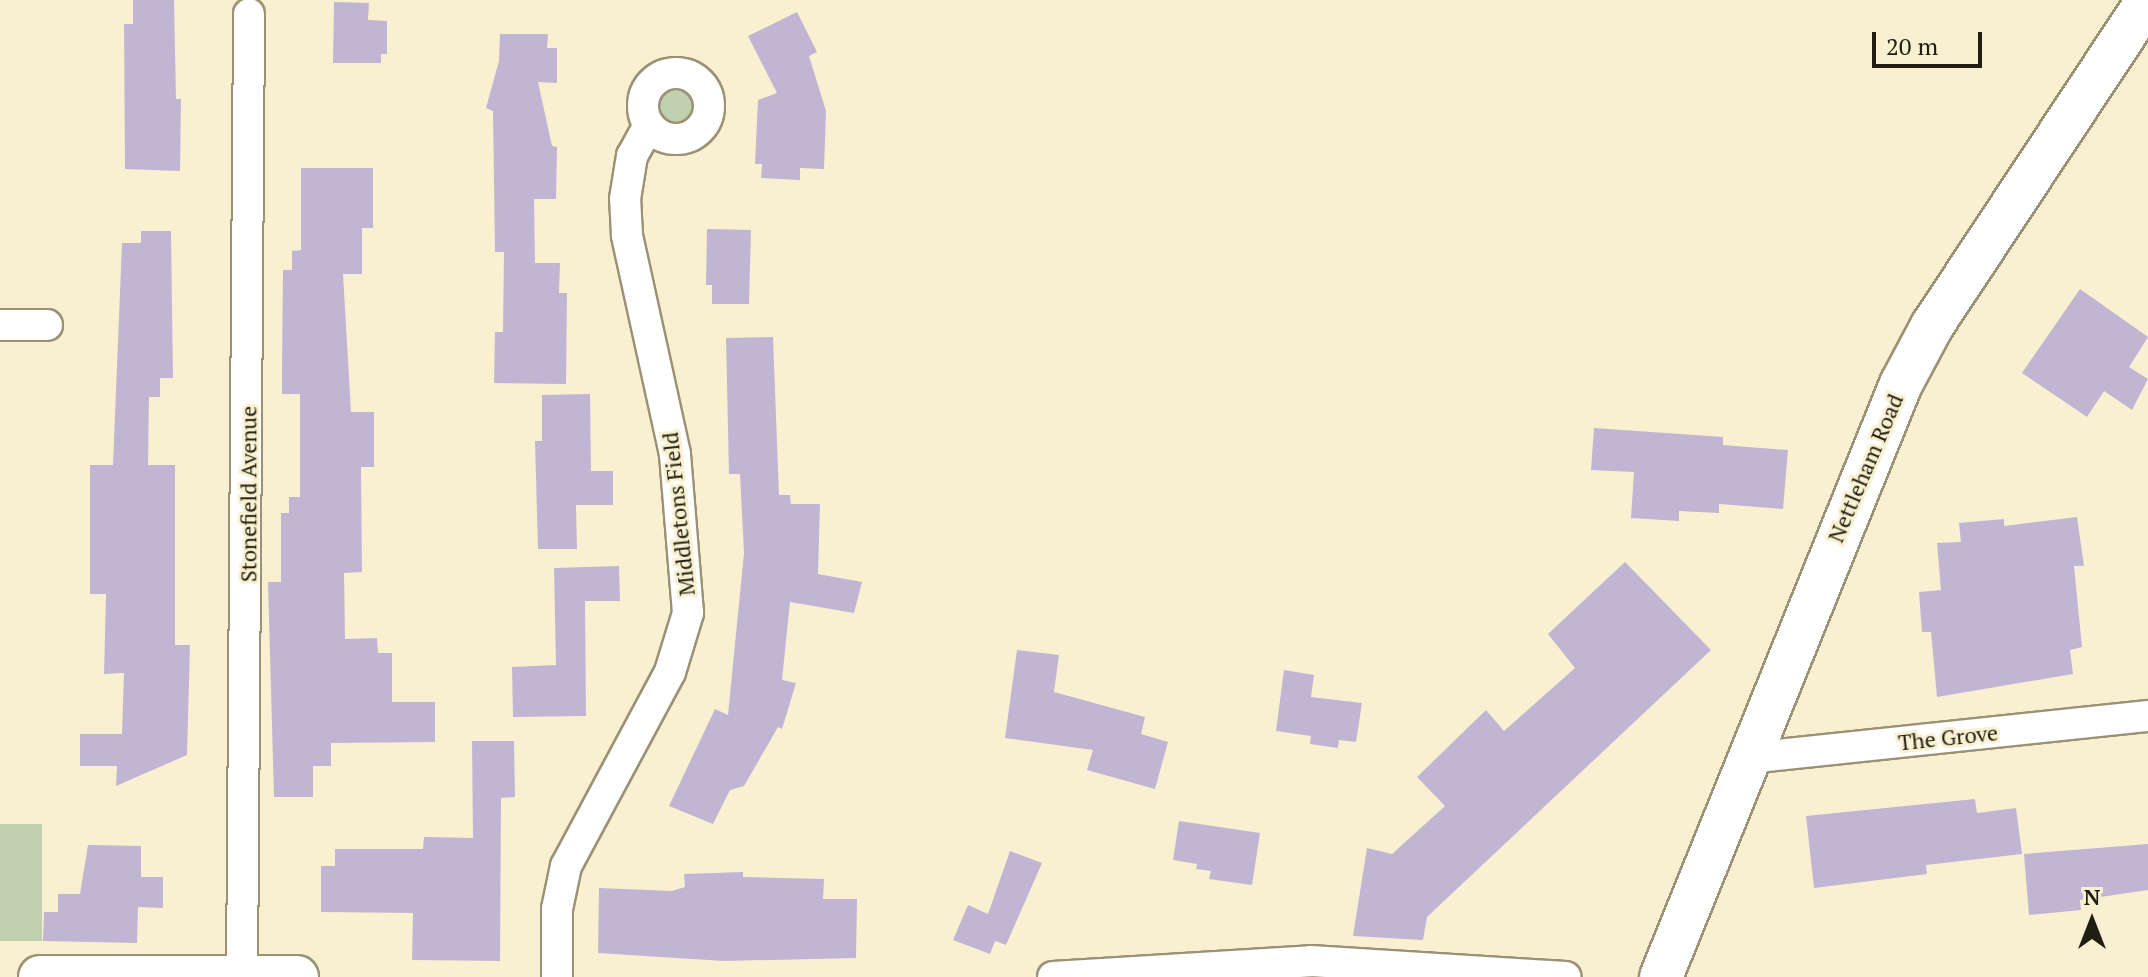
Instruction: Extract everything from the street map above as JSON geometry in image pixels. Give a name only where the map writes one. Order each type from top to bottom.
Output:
[{"type":"street","name":"Nettleham Road","points":[[1661,977],[1901,384],[1932,326],[2148,0]]},
{"type":"street","name":"Stonefield Avenue","points":[[242,975],[249,14]]},
{"type":"street","name":"Middletons Field","points":[[557,977],[557,909],[566,866],[670,672],[688,613],[675,454],[627,235],[625,199],[632,156],[649,125]]},
{"type":"street","points":[[0,325],[47,325]]},
{"type":"street","name":"The Grove","points":[[1748,758],[2148,716]]},
{"type":"street","points":[[1053,977],[1311,961],[1565,977]]},
{"type":"street","points":[[40,977],[297,977]]},
{"type":"green space","points":[[676,82],[693,89],[700,106],[693,123],[676,130],[659,123],[652,106],[659,89]]},
{"type":"green space","points":[[0,824],[42,824],[42,941],[0,941]]},
{"type":"building","points":[[133,0],[174,0],[176,99],[181,99],[180,171],[125,169],[124,24],[133,24]]},
{"type":"building","points":[[334,2],[369,3],[368,20],[387,21],[387,54],[381,54],[381,63],[333,63]]},
{"type":"building","points":[[797,12],[817,52],[809,56],[826,111],[824,169],[800,168],[800,180],[761,178],[762,164],[755,164],[758,100],[777,93],[748,36]]},
{"type":"building","points":[[500,34],[548,34],[547,48],[557,48],[557,83],[538,82],[552,146],[557,147],[556,199],[534,199],[535,263],[560,263],[559,293],[567,293],[566,384],[494,383],[495,332],[503,332],[504,252],[495,252],[493,111],[486,108],[499,61]]},
{"type":"building","points":[[301,168],[373,168],[373,228],[362,228],[362,274],[343,274],[351,412],[374,412],[374,467],[361,467],[362,572],[344,573],[345,639],[377,638],[378,653],[392,653],[392,702],[435,702],[435,742],[331,743],[331,766],[313,766],[313,797],[274,797],[268,582],[281,582],[281,513],[289,513],[289,497],[300,497],[300,394],[282,394],[282,366],[283,270],[292,270],[292,251],[301,250]]},
{"type":"building","points":[[707,229],[751,230],[749,304],[712,304],[712,285],[706,285]]},
{"type":"building","points":[[141,231],[171,231],[173,378],[160,378],[160,397],[149,397],[148,465],[175,465],[175,645],[190,645],[187,755],[116,786],[117,766],[80,766],[80,734],[122,734],[124,673],[104,674],[106,594],[90,594],[90,465],[113,465],[122,243],[141,243]]},
{"type":"building","points":[[2080,289],[2148,337],[2129,367],[2148,379],[2132,410],[2104,391],[2087,417],[2022,373]]},
{"type":"building","points":[[773,337],[779,495],[790,495],[791,504],[820,504],[818,574],[862,582],[854,613],[790,602],[782,680],[796,683],[782,729],[778,727],[744,786],[730,790],[713,824],[669,806],[715,709],[728,715],[744,553],[740,474],[729,474],[726,338]]},
{"type":"building","points":[[590,394],[591,471],[613,471],[613,505],[576,505],[577,549],[538,549],[535,441],[542,441],[542,395]]},
{"type":"building","points":[[1594,428],[1723,437],[1723,445],[1788,450],[1783,509],[1719,504],[1719,513],[1679,511],[1679,521],[1631,518],[1634,472],[1591,470]]},
{"type":"building","points":[[2077,517],[2084,566],[2074,566],[2082,647],[2070,650],[2073,674],[1937,697],[1931,632],[1922,632],[1919,592],[1941,590],[1937,543],[1961,542],[1959,523],[2004,519],[2004,526]]},
{"type":"building","points":[[1625,562],[1711,650],[1427,917],[1423,940],[1353,936],[1367,848],[1392,854],[1445,806],[1417,777],[1486,710],[1504,731],[1575,668],[1548,634]]},
{"type":"building","points":[[619,566],[620,601],[585,601],[586,716],[513,717],[512,667],[556,665],[554,568]]},
{"type":"building","points":[[1017,650],[1059,655],[1054,692],[1145,717],[1141,734],[1168,742],[1155,789],[1087,770],[1093,750],[1005,738]]},
{"type":"building","points":[[1284,670],[1314,675],[1311,697],[1362,703],[1356,742],[1339,740],[1338,748],[1310,744],[1311,736],[1276,731]]},
{"type":"building","points":[[472,741],[514,741],[515,797],[501,798],[500,961],[412,960],[413,913],[321,912],[321,866],[335,866],[335,849],[423,849],[424,837],[473,838]]},
{"type":"building","points":[[1975,799],[1977,813],[2016,808],[2022,854],[1926,865],[1927,874],[1814,888],[1806,816]]},
{"type":"building","points":[[1179,821],[1260,833],[1252,885],[1209,879],[1211,871],[1196,869],[1197,864],[1173,860]]},
{"type":"building","points":[[2148,844],[2148,890],[2080,900],[2081,910],[2029,915],[2024,854]]},
{"type":"building","points":[[88,845],[141,846],[141,877],[163,877],[163,908],[138,907],[137,943],[43,941],[44,912],[58,912],[58,894],[80,894]]},
{"type":"building","points":[[1010,851],[1042,863],[1006,945],[995,941],[990,954],[953,940],[968,905],[988,914]]},
{"type":"building","points":[[743,872],[743,877],[824,879],[823,899],[857,899],[856,958],[724,961],[598,953],[599,888],[672,891],[685,887],[684,874]]}]
